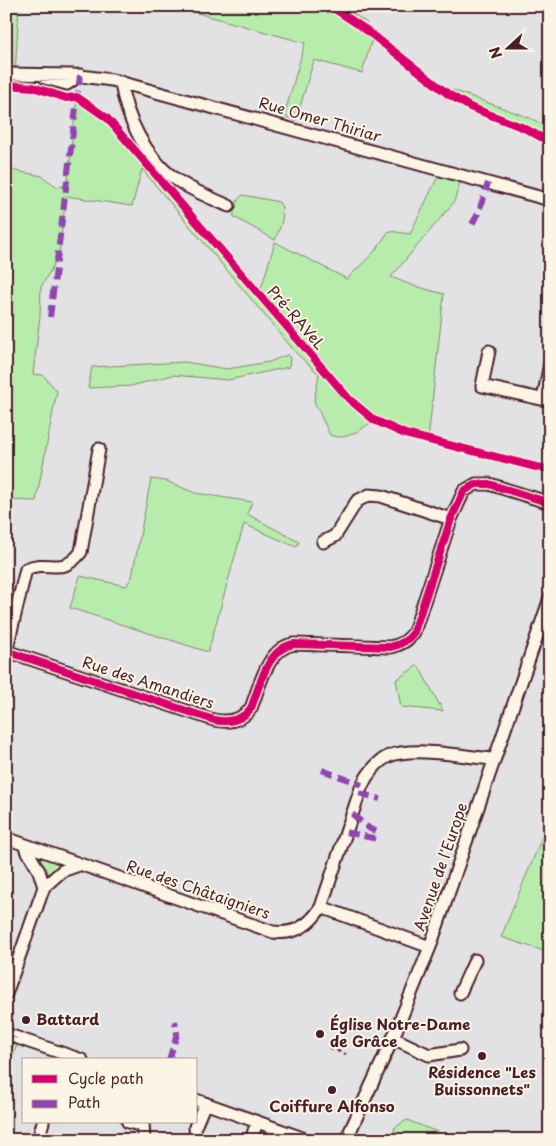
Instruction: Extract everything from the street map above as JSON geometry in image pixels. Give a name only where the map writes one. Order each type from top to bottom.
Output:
[{"type":"street","name":"Rue Omer Thiriar","points":[[6,74],[80,75],[121,82],[550,200]]},
{"type":"street","points":[[121,82],[133,120],[148,150],[162,167],[175,179],[229,206]]},
{"type":"street","points":[[489,351],[482,386],[546,400],[550,363]]},
{"type":"street","points":[[6,652],[26,569],[36,566],[66,566],[81,552],[99,449]]},
{"type":"street","name":"Rue des Amandiers","points":[[6,652],[214,720],[226,722],[236,720],[247,714],[251,708],[273,656],[284,646],[294,644],[390,648],[401,644],[410,637],[414,632],[460,496],[476,484],[496,486],[550,503]]},
{"type":"street","points":[[323,542],[335,536],[357,501],[369,494],[382,496],[451,519]]},
{"type":"street","name":"Avenue de l'Europe","points":[[346,1140],[393,1038],[430,947],[493,759],[550,598]]},
{"type":"street","points":[[430,947],[321,907],[361,788],[366,776],[375,767],[388,757],[403,753],[493,759]]},
{"type":"street","name":"Rue des Châtaigniers","points":[[6,838],[273,932],[283,934],[302,927],[315,916],[321,907]]},
{"type":"street","points":[[24,844],[35,864],[44,887]]},
{"type":"street","points":[[6,994],[44,887],[62,871],[79,865]]},
{"type":"street","points":[[460,994],[475,960]]},
{"type":"street","points":[[6,1034],[63,1057]]},
{"type":"street","points":[[393,1038],[429,1055],[460,1050]]},
{"type":"street","points":[[198,1117],[201,1102],[308,1140]]},
{"type":"street","points":[[250,1140],[257,1122]]},
{"type":"street","points":[[38,1140],[42,1124]]},
{"type":"street","points":[[143,1124],[144,1140]]},
{"type":"street","points":[[196,1140],[197,1124]]},
{"type":"path","points":[[329,1048],[346,1054]]},
{"type":"green space","points":[[6,6],[19,6],[15,74],[6,74]]},
{"type":"green space","points":[[172,6],[342,6],[367,23],[365,30],[373,36],[362,73],[314,60],[296,120],[284,116],[305,43]]},
{"type":"green space","points":[[453,90],[530,118],[550,128],[550,142],[448,94]]},
{"type":"green space","points":[[77,97],[112,124],[115,121],[160,174],[167,178],[171,187],[261,289],[275,242],[347,279],[374,252],[389,231],[410,234],[441,170],[462,176],[454,202],[391,277],[411,285],[444,294],[428,440],[405,434],[375,420],[348,436],[336,437],[330,435],[314,401],[319,374],[297,354],[142,169],[132,206],[66,196],[59,254],[56,254],[53,266],[41,287],[40,316],[33,374],[43,375],[57,391],[36,501],[6,500],[6,169],[42,176],[57,187],[67,186]]},
{"type":"green space","points":[[243,195],[279,202],[283,216],[275,240],[234,217],[238,199]]},
{"type":"green space","points":[[287,355],[290,358],[289,367],[228,380],[173,375],[131,386],[88,388],[92,367],[185,362],[227,369],[269,362]]},
{"type":"green space","points":[[151,479],[166,481],[195,493],[252,502],[247,514],[299,542],[296,547],[244,524],[208,652],[70,608],[80,576],[126,586],[132,577]]},
{"type":"green space","points":[[418,665],[443,711],[401,707],[396,680]]},
{"type":"green space","points":[[550,818],[550,953],[501,937]]},
{"type":"green space","points":[[37,855],[62,862],[63,866],[48,877]]},
{"type":"green space","points":[[6,1041],[17,1045],[6,1073]]},
{"type":"green space","points":[[407,1120],[457,1140],[396,1140],[394,1128]]},
{"type":"marked path","points":[[50,317],[80,75]]},
{"type":"marked path","points":[[472,224],[478,214],[488,183]]},
{"type":"marked path","points":[[322,770],[362,785]]},
{"type":"marked path","points":[[359,793],[380,799]]},
{"type":"marked path","points":[[352,814],[370,829],[378,832]]},
{"type":"marked path","points":[[346,832],[381,840]]},
{"type":"marked path","points":[[170,1058],[177,1034],[175,1021]]},
{"type":"marked path","points":[[6,1054],[14,1037]]},
{"type":"cycle path","points":[[330,6],[365,29],[448,94],[470,107],[524,128],[550,142]]},
{"type":"cycle path","name":"Pré-RAVeL","points":[[6,85],[33,87],[66,98],[77,97],[107,118],[349,399],[374,420],[405,434],[550,469]]},
{"type":"cycle path","points":[[6,651],[214,720],[235,720],[244,716],[251,708],[261,679],[271,660],[285,647],[294,644],[390,647],[407,640],[414,632],[451,519],[464,491],[476,484],[489,484],[550,503]]},
{"type":"place","name":"Battard","points":[[26,1020]]},
{"type":"place","name":"Église Notre-Dame de Grâce","points":[[320,1034]]},
{"type":"place","name":"Résidence \"Les Buissonnets\"","points":[[482,1056]]},
{"type":"place","name":"Coiffure Alfonso","points":[[332,1090]]}]
